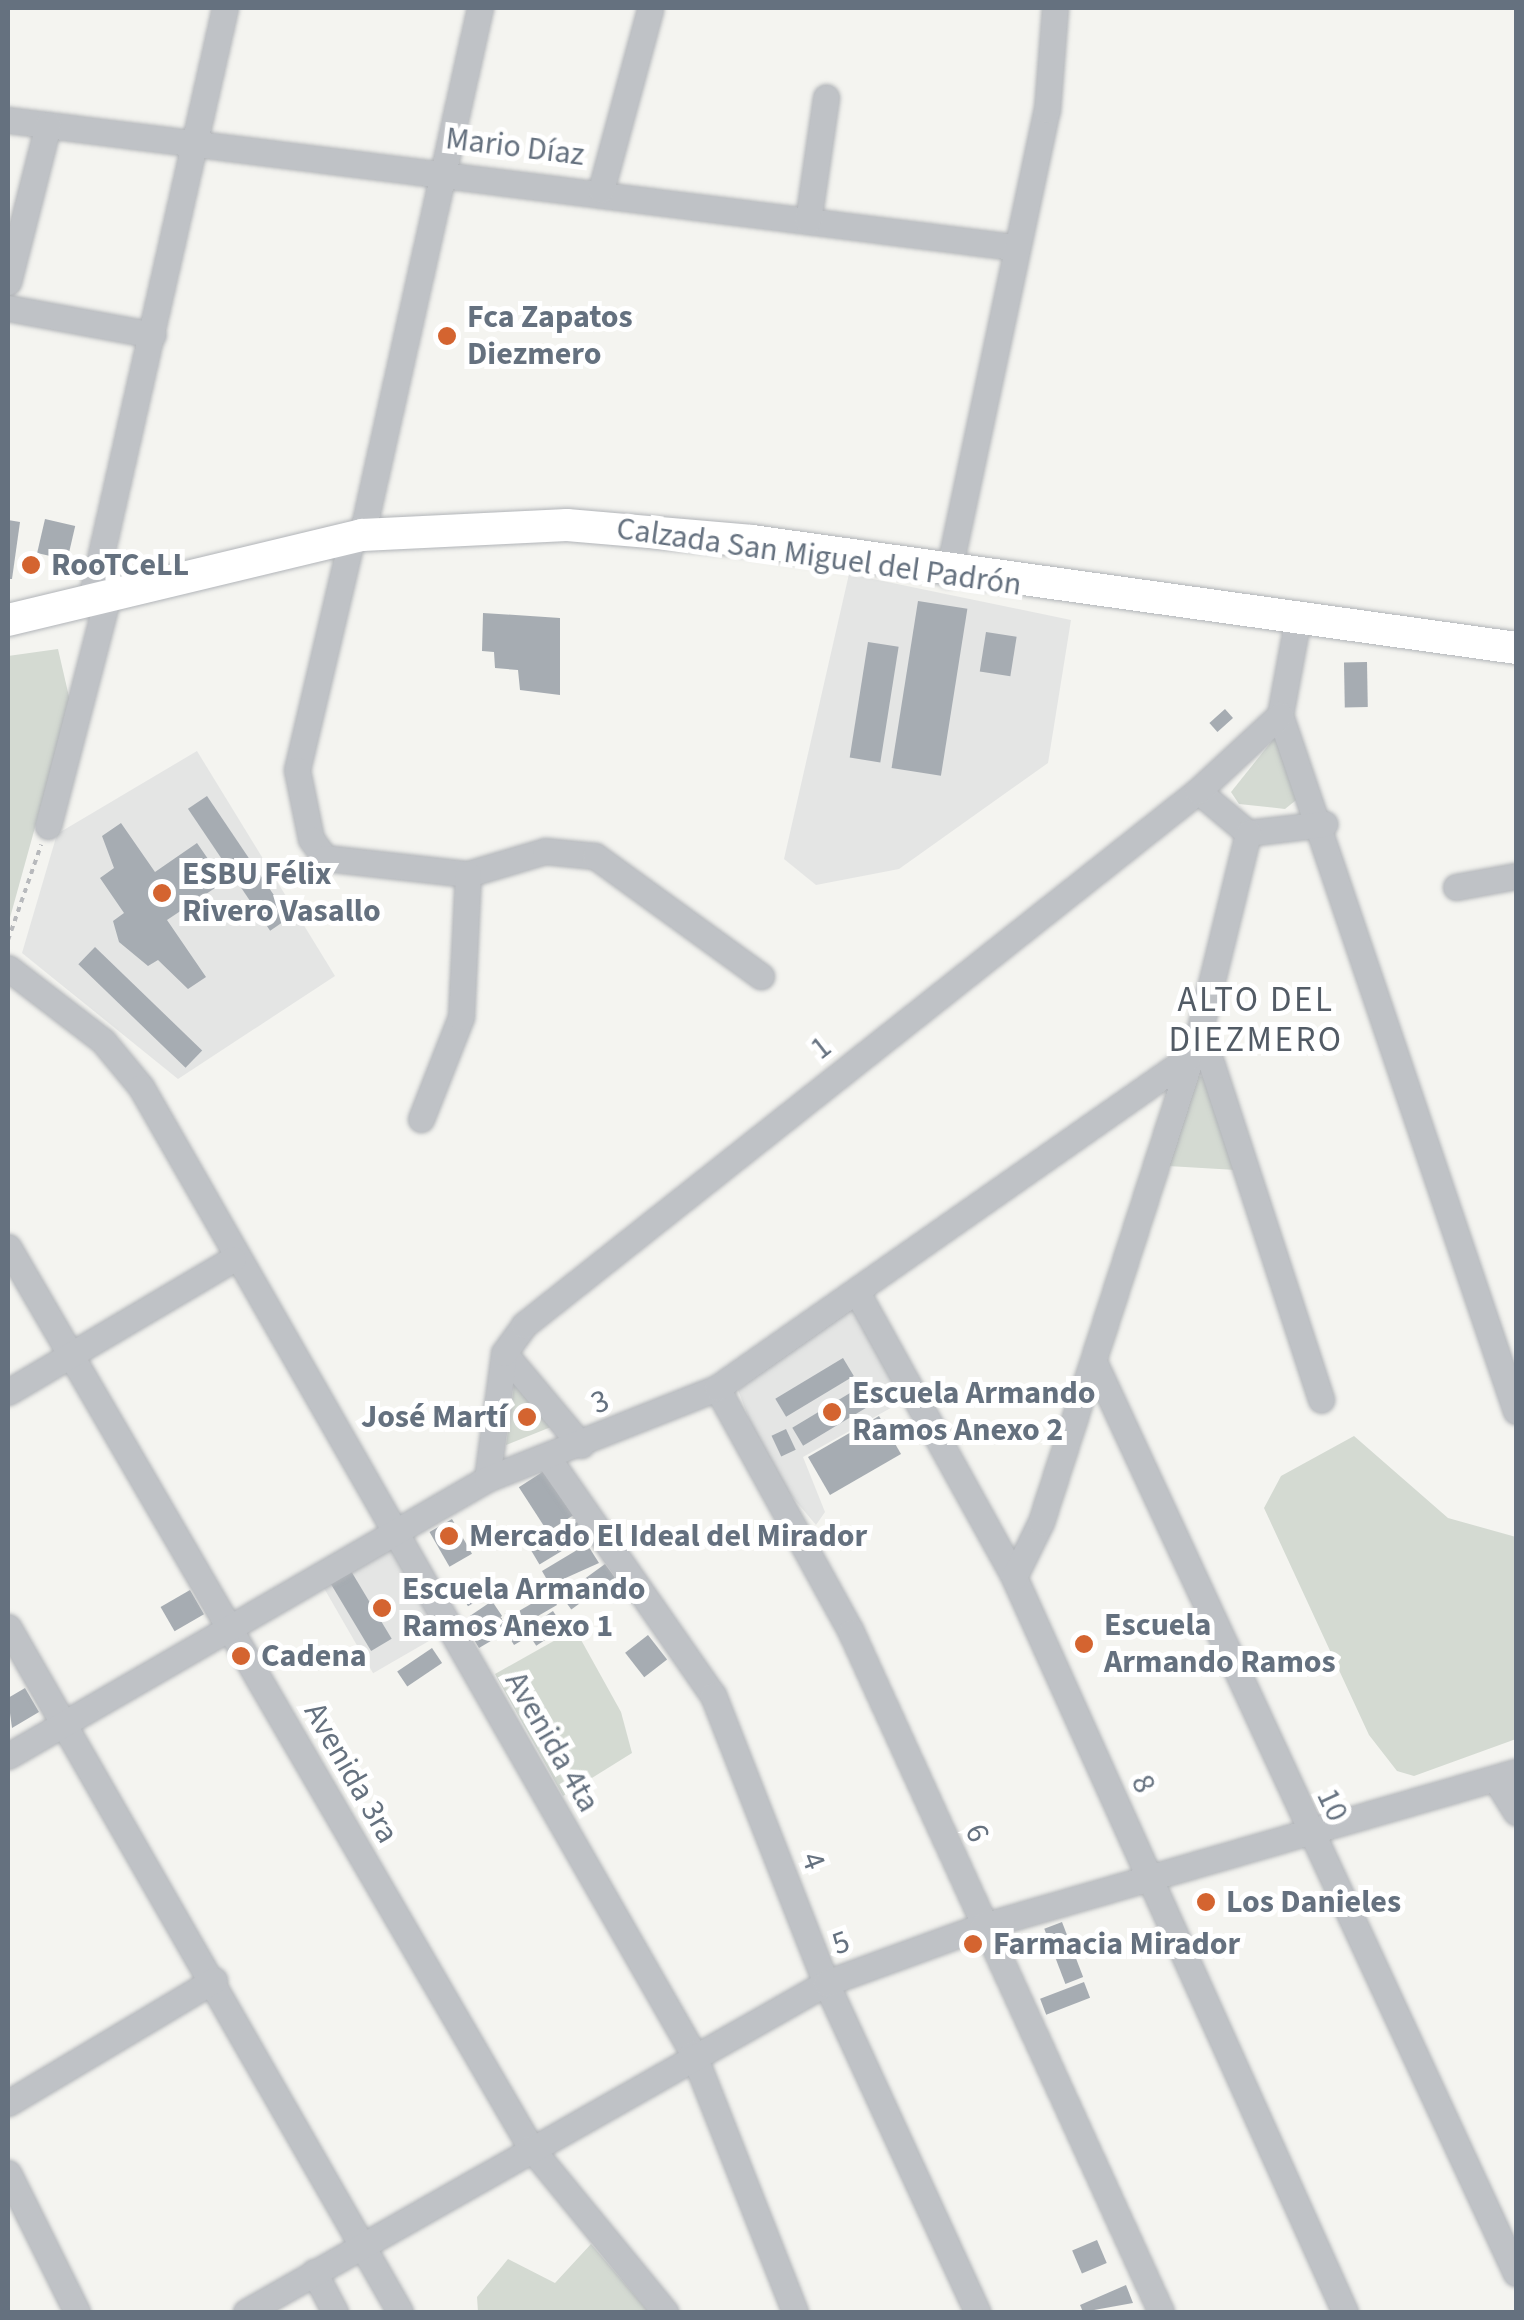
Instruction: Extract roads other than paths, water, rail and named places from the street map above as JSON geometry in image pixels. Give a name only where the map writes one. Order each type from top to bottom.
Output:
[{"type":"main road","name":"Calzada San Miguel del Padrón","points":[[8,620],[357,536],[567,525],[752,542],[1298,623],[1516,648]]},
{"type":"street","points":[[48,826],[225,8]]},
{"type":"street","points":[[480,8],[445,170],[298,770],[311,839],[338,864],[468,874],[545,851],[596,856],[761,976]]},
{"type":"street","points":[[948,574],[1012,247],[1047,110],[1055,8]]},
{"type":"street","points":[[601,190],[650,10]]},
{"type":"street","points":[[808,221],[826,97]]},
{"type":"street","name":"Mario Díaz","points":[[8,120],[445,170],[1012,247]]},
{"type":"street","points":[[8,282],[48,125]]},
{"type":"street","points":[[8,308],[153,335]]},
{"type":"street","points":[[1298,623],[1280,716],[1324,824],[1516,1410]]},
{"type":"street","name":"1","points":[[504,1353],[524,1324],[1198,792],[1280,716]]},
{"type":"street","points":[[1198,792],[1248,833],[1324,824]]},
{"type":"street","points":[[1014,1577],[1094,1362],[1187,1059],[1200,1029],[1248,833]]},
{"type":"street","points":[[421,1119],[461,1017],[468,874]]},
{"type":"street","points":[[1456,888],[1516,876]]},
{"type":"street","name":"Avenida 4ta","points":[[8,968],[127,1064],[233,1258],[693,2052],[795,2312]]},
{"type":"street","points":[[1200,1029],[1321,1400]]},
{"type":"street","name":"3","points":[[8,1756],[487,1478],[548,1458],[717,1388],[858,1294],[1187,1059]]},
{"type":"street","name":"Avenida 3ra","points":[[8,1247],[66,1356],[228,1625],[531,2148],[664,2312]]},
{"type":"street","points":[[8,1392],[233,1258]]},
{"type":"street","name":"8","points":[[858,1294],[1014,1577],[1346,2312]]},
{"type":"street","points":[[504,1353],[582,1444]]},
{"type":"street","points":[[487,1478],[504,1353]]},
{"type":"street","name":"10","points":[[1094,1362],[1516,2273]]},
{"type":"street","name":"6","points":[[717,1388],[851,1632],[1161,2312]]},
{"type":"street","name":"4","points":[[548,1458],[713,1694],[826,1983],[977,2312]]},
{"type":"street","points":[[8,1627],[214,1980],[400,2312]]},
{"type":"street","points":[[1506,1776],[1516,1812]]},
{"type":"street","name":"5","points":[[246,2312],[693,2052],[826,1983],[983,1926],[1151,1880],[1307,1828],[1506,1776]]},
{"type":"street","points":[[8,2103],[214,1980]]},
{"type":"street","points":[[8,2173],[77,2312]]},
{"type":"street","points":[[314,2272],[335,2312]]},
{"type":"place","name":"Fca Zapatos Diezmero","points":[[447,336]]},
{"type":"place","name":"RooTCeLL","points":[[31,565]]},
{"type":"place","name":"ESBU Félix Rivero Vasallo","points":[[162,893]]},
{"type":"place","name":"Escuela Armando Ramos Anexo 2","points":[[832,1412]]},
{"type":"place","name":"José Martí","points":[[527,1417]]},
{"type":"place","name":"Mercado El Ideal del Mirador","points":[[449,1536]]},
{"type":"place","name":"Escuela Armando Ramos Anexo 1","points":[[382,1608]]},
{"type":"place","name":"Escuela Armando Ramos","points":[[1084,1644]]},
{"type":"place","name":"Cadena","points":[[241,1656]]},
{"type":"place","name":"Los Danieles","points":[[1206,1902]]},
{"type":"place","name":"Farmacia Mirador","points":[[973,1944]]},
{"type":"district","name":"ALTO DEL DIEZMERO","points":[[1256,1020]]}]
